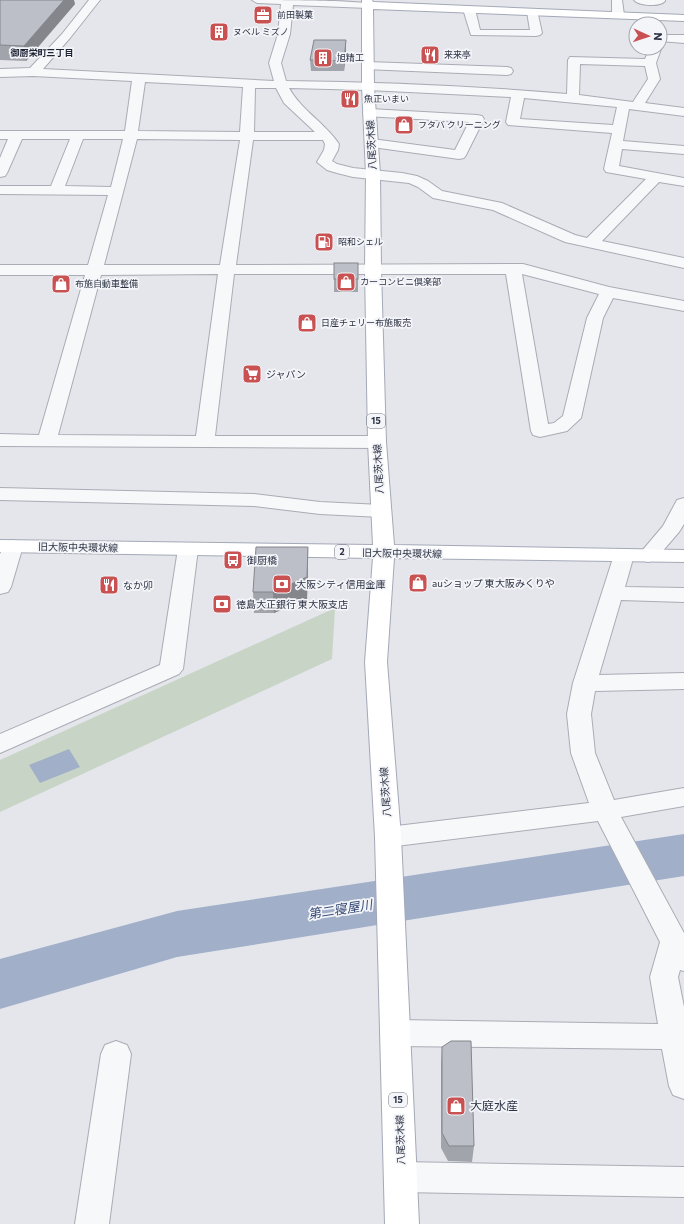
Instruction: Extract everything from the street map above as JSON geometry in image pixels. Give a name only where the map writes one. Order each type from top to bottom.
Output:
[{"type":"main road","points":[[367,3],[684,18]]},
{"type":"main road","name":"八尾茨木線","points":[[367,3],[368,86],[373,174],[373,269],[377,442],[384,553],[376,662],[388,837],[402,1224]]},
{"type":"main road","name":"旧大阪中央環状線","points":[[6,546],[384,553],[684,556]]},
{"type":"street","points":[[33,72],[66,36],[95,0]]},
{"type":"street","points":[[257,0],[367,3]]},
{"type":"street","points":[[617,0],[618,15]]},
{"type":"street","points":[[639,0],[660,1]]},
{"type":"street","points":[[286,1],[287,5],[284,34],[275,63],[281,85],[289,100],[327,136],[332,144],[331,150],[324,162],[328,166],[412,179],[426,185],[430,190],[438,195],[497,206],[570,238],[590,244],[684,263]]},
{"type":"street","points":[[469,9],[475,33],[536,33],[533,12]]},
{"type":"street","points":[[668,38],[684,39]]},
{"type":"street","points":[[652,56],[650,62],[654,79],[630,105],[618,129],[610,170],[684,182]]},
{"type":"street","points":[[503,59],[516,93],[512,122],[618,129]]},
{"type":"street","points":[[573,98],[574,60],[650,62]]},
{"type":"street","points":[[368,66],[507,72]]},
{"type":"street","points":[[0,73],[33,72],[249,84],[368,86],[516,93],[573,98],[684,112]]},
{"type":"street","points":[[47,440],[94,270],[118,191],[131,136],[139,78]]},
{"type":"street","points":[[205,442],[227,269],[247,136],[249,84]]},
{"type":"street","points":[[370,113],[477,119],[460,155],[372,143]]},
{"type":"street","points":[[0,135],[327,136]]},
{"type":"street","points":[[0,173],[17,135]]},
{"type":"street","points":[[56,191],[78,135]]},
{"type":"street","points":[[615,144],[684,150]]},
{"type":"street","points":[[590,244],[656,177]]},
{"type":"street","points":[[0,190],[118,191]]},
{"type":"street","points":[[513,268],[540,431],[560,427],[572,418],[595,318],[608,292]]},
{"type":"street","points":[[0,270],[513,268],[523,269],[608,292],[684,306]]},
{"type":"street","points":[[0,440],[377,442]]},
{"type":"street","points":[[0,494],[254,500],[320,508],[381,511]]},
{"type":"street","points":[[648,556],[672,528],[684,504]]},
{"type":"street","points":[[0,587],[6,546]]},
{"type":"street","points":[[0,744],[171,669],[188,549]]},
{"type":"street","points":[[624,555],[585,683],[579,714],[583,753],[605,810],[681,948],[664,977],[684,1086]]},
{"type":"street","points":[[612,593],[684,595]]},
{"type":"street","points":[[585,683],[684,681]]},
{"type":"street","points":[[388,837],[605,810],[682,797]]},
{"type":"street","points":[[396,1033],[675,1037]]},
{"type":"street","points":[[92,1224],[116,1054]]},
{"type":"street","points":[[401,1177],[684,1182]]},
{"type":"green space","points":[[335,608],[332,659],[0,812],[0,760]]},
{"type":"water","points":[[69,749],[80,767],[40,783],[29,765]]},
{"type":"building","points":[[0,0],[64,0],[24,46],[0,45]]},
{"type":"building","points":[[314,40],[346,40],[344,61],[310,60]]},
{"type":"building","points":[[334,263],[358,263],[358,279],[334,279]]},
{"type":"building","points":[[256,547],[308,547],[307,577],[273,592],[253,592]]},
{"type":"building","name":"大庭水産","points":[[451,1041],[471,1041],[474,1146],[449,1146],[442,1133],[442,1047]]},
{"type":"waterway","name":"第二寝屋川","points":[[0,984],[177,934],[684,855]]},
{"type":"place","name":"前田製菓","points":[[263,15]]},
{"type":"place","name":"ヌベル ミズノ","points":[[219,32]]},
{"type":"place","name":"来来亭","points":[[430,55]]},
{"type":"place","name":"旭精工","points":[[323,58]]},
{"type":"place","name":"魚正いまい","points":[[350,99]]},
{"type":"place","name":"フタバ クリーニング","points":[[404,125]]},
{"type":"place","name":"昭和シェル","points":[[324,242]]},
{"type":"place","name":"カーコンビニ倶楽部","points":[[346,282]]},
{"type":"place","name":"布施自動車整備","points":[[61,284]]},
{"type":"place","name":"日産チェリー布施販売","points":[[307,323]]},
{"type":"place","name":"ジャパン","points":[[252,374]]},
{"type":"place","name":"御厨橋","points":[[233,560]]},
{"type":"place","name":"auショップ 東大阪みくりや","points":[[418,583]]},
{"type":"place","name":"大阪シティ信用金庫","points":[[282,584]]},
{"type":"place","name":"なか卯","points":[[109,585]]},
{"type":"place","name":"徳島大正銀行 東大阪支店","points":[[222,604]]},
{"type":"place","name":"大庭水産","points":[[456,1106]]},
{"type":"district","name":"御厨栄町三丁目","points":[[42,53]]}]
